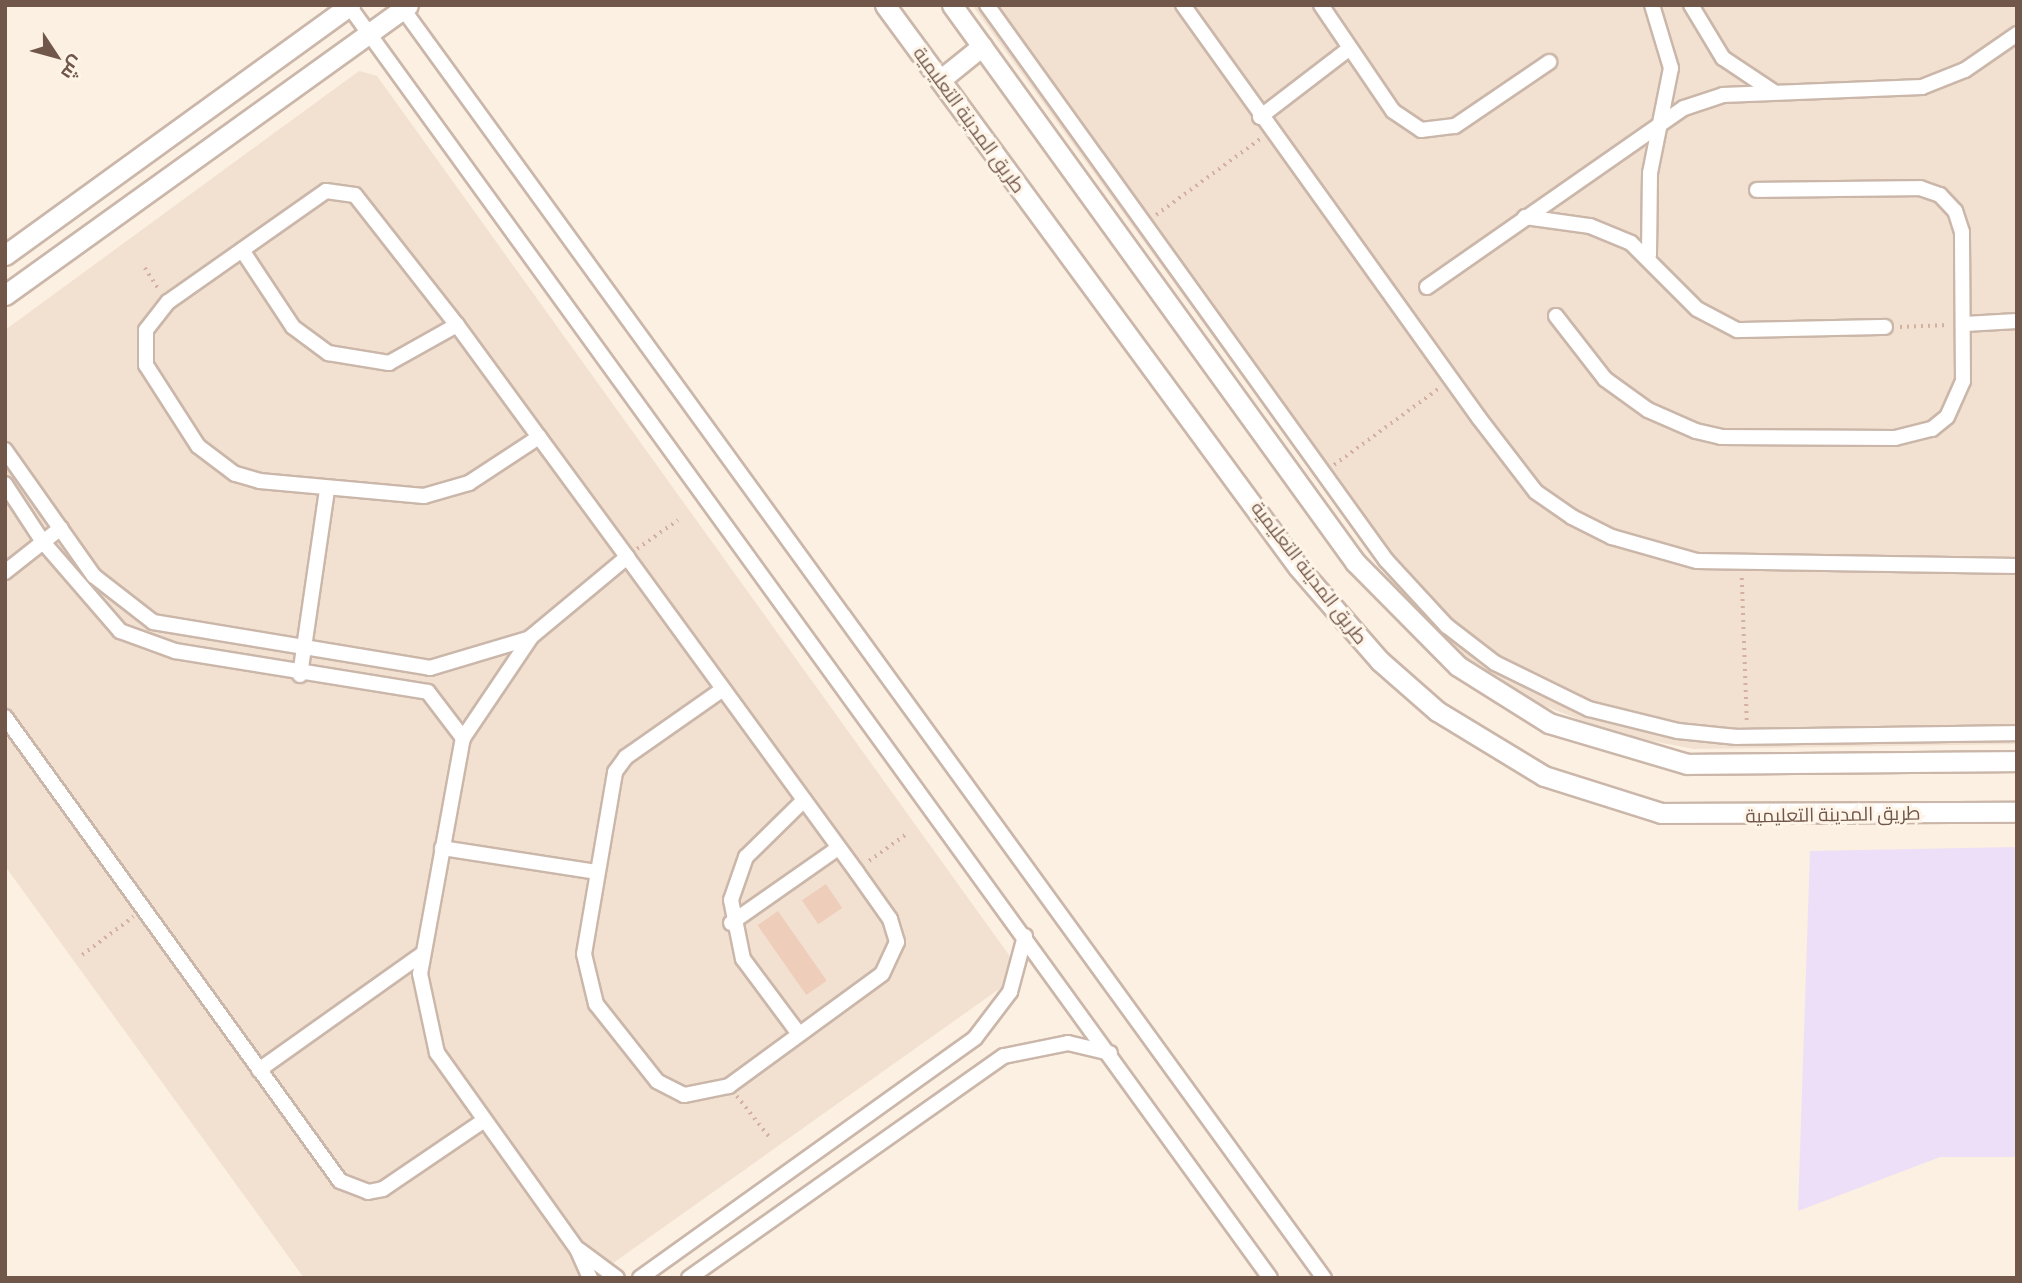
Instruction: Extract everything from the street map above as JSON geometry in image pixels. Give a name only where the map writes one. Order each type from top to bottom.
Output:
[{"type":"street","points":[[5,255],[350,5],[1110,1053],[1270,1278]]},
{"type":"street","name":"طريق المدينة التعليمية","points":[[885,5],[1324,598],[1406,686],[1480,740],[1544,776],[1661,813],[2017,813]]},
{"type":"street","points":[[952,5],[1355,562],[1458,666],[1549,723],[1688,764],[2017,761]]},
{"type":"street","points":[[987,5],[1324,473],[1425,606],[1506,669],[1618,718],[1747,737],[2017,733]]},
{"type":"street","points":[[1183,5],[1270,131],[1536,492],[1572,517],[1654,552],[1741,565],[2017,566]]},
{"type":"street","points":[[1321,5],[1401,120],[1433,131],[1455,126],[1549,62]]},
{"type":"street","points":[[1649,255],[1647,200],[1663,120],[1669,53],[1651,5]]},
{"type":"street","points":[[1691,5],[1723,58],[1774,92]]},
{"type":"street","points":[[5,295],[406,7],[1322,1277]]},
{"type":"street","points":[[1427,286],[1663,120],[1701,101],[1774,92],[1922,87],[1965,70],[2017,34]]},
{"type":"street","points":[[940,80],[982,46]]},
{"type":"street","points":[[1260,117],[1350,48]]},
{"type":"street","points":[[1556,316],[1587,360],[1625,396],[1671,422],[1721,438],[1895,438],[1932,429],[1958,400],[1965,324],[1960,221],[1940,195],[1909,187],[1758,190]]},
{"type":"street","points":[[539,437],[447,491],[401,496],[327,489],[235,474],[198,446],[146,365],[146,330],[167,302],[326,191],[355,195],[457,326],[539,437],[627,557],[804,800],[838,848],[856,871],[896,930],[895,954],[882,974],[729,1086],[700,1097],[670,1090],[596,1004],[584,954],[615,772],[626,757],[723,689]]},
{"type":"street","points":[[1525,218],[1590,226],[1649,255],[1683,297],[1737,330],[1885,327]]},
{"type":"street","points":[[242,250],[292,327],[328,353],[389,363],[457,326]]},
{"type":"street","points":[[1965,324],[2017,321]]},
{"type":"street","points":[[5,450],[111,595],[153,622],[430,668],[531,637]]},
{"type":"street","points":[[5,484],[43,542],[120,631],[175,651],[300,675],[428,692],[463,738]]},
{"type":"street","points":[[300,675],[327,489]]},
{"type":"street","points":[[5,572],[61,528]]},
{"type":"street","points":[[590,1278],[577,1249],[483,1121],[429,1035],[422,954],[463,738],[531,637],[627,557]]},
{"type":"street","points":[[5,717],[340,1181],[353,1189],[383,1189],[483,1121]]},
{"type":"street","points":[[799,1034],[743,959],[732,923],[731,900],[746,857],[804,800]]},
{"type":"street","points":[[442,848],[597,872]]},
{"type":"street","points":[[732,923],[838,848]]},
{"type":"street","points":[[640,1278],[975,1038],[1010,992],[1025,936]]},
{"type":"street","points":[[259,1070],[422,954]]},
{"type":"street","points":[[690,1278],[1004,1056],[1068,1042],[1110,1053]]},
{"type":"street","points":[[577,1249],[617,1278]]},
{"type":"path","points":[[1144,224],[1270,131]]},
{"type":"path","points":[[145,268],[167,302]]},
{"type":"path","points":[[1885,327],[1965,324]]},
{"type":"path","points":[[1324,473],[1451,380]]},
{"type":"path","points":[[627,557],[678,520]]},
{"type":"path","points":[[1741,565],[1747,737]]},
{"type":"path","points":[[856,871],[908,833]]},
{"type":"path","points":[[82,955],[143,910]]},
{"type":"path","points":[[729,1086],[770,1138]]},
{"type":"shaded area","points":[[972,5],[2017,5],[2017,744],[1694,749],[1616,734],[1542,705],[1474,664],[1413,612]]},
{"type":"shaded area","points":[[359,71],[377,76],[1014,962],[1009,982],[592,1278],[304,1278],[5,866],[5,330]]},
{"type":"shaded area","points":[[2017,847],[2017,1157],[1940,1157],[1798,1211],[1810,851]]},
{"type":"building","points":[[826,884],[842,908],[818,924],[802,900]]},
{"type":"building","points":[[778,911],[827,981],[806,995],[758,925]]}]
